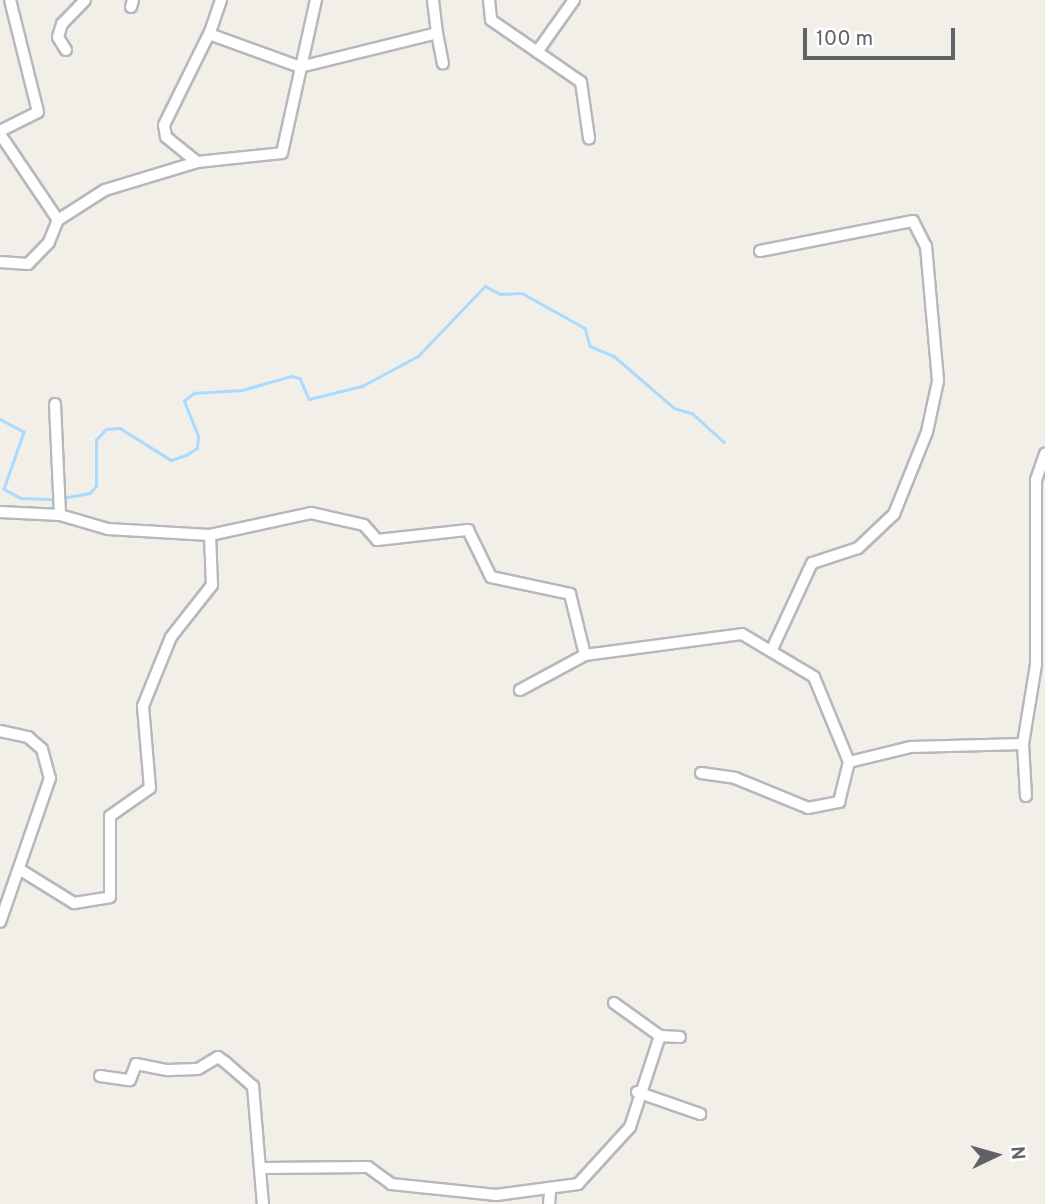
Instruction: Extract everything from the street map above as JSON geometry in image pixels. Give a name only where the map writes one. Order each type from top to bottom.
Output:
[{"type":"street","points":[[10,0],[38,112],[0,132],[58,219]]},
{"type":"street","points":[[66,50],[58,37],[62,24],[85,0]]},
{"type":"street","points":[[197,162],[166,137],[164,125],[209,34],[221,0]]},
{"type":"street","points":[[0,262],[28,264],[49,242],[58,219],[104,190],[197,162],[282,153],[316,0]]},
{"type":"street","points":[[433,0],[443,63]]},
{"type":"street","points":[[489,0],[491,20],[581,82],[589,138]]},
{"type":"street","points":[[537,52],[574,0]]},
{"type":"street","points":[[209,34],[300,66],[438,33]]},
{"type":"street","points":[[760,251],[913,221],[926,246],[939,381],[898,508],[858,548],[812,563],[772,649]]},
{"type":"street","points":[[55,404],[60,510]]},
{"type":"street","points":[[1026,796],[1023,744],[1036,665],[1033,602],[1040,540],[1035,480],[1045,454]]},
{"type":"street","points":[[0,512],[60,510],[108,529],[210,535],[311,513],[364,525],[377,540],[468,530],[492,577],[570,594],[585,655]]},
{"type":"street","points":[[19,869],[74,903],[110,897],[110,816],[150,788],[143,706],[171,637],[212,585],[210,535]]},
{"type":"street","points":[[1033,602],[1045,606]]},
{"type":"street","points":[[520,690],[585,655],[741,634],[772,649],[814,677],[849,762],[839,802],[808,807],[735,778],[701,773]]},
{"type":"street","points":[[0,731],[28,737],[49,763],[19,869],[0,922]]},
{"type":"street","points":[[849,762],[911,747],[1023,744]]},
{"type":"street","points":[[614,1003],[660,1036],[680,1037]]},
{"type":"street","points":[[263,1168],[368,1167],[391,1184],[496,1195],[550,1192],[578,1184],[630,1127],[637,1092],[660,1036]]},
{"type":"street","points":[[100,1076],[130,1080],[136,1063],[198,1069],[218,1057],[253,1086],[263,1168],[264,1204]]},
{"type":"street","points":[[637,1092],[700,1114]]},
{"type":"street","points":[[549,1204],[550,1192]]},
{"type":"waterway","points":[[62,498],[90,493],[96,486],[96,440],[106,429],[120,428],[171,460],[186,455],[197,448],[198,436],[184,401],[194,393],[242,390],[291,376],[300,378],[309,399],[362,386],[418,356],[485,286],[501,294],[522,293],[585,328],[590,346],[614,356],[674,408],[692,413],[724,442]]},
{"type":"waterway","points":[[0,419],[24,432],[4,489],[21,498],[55,499]]}]
